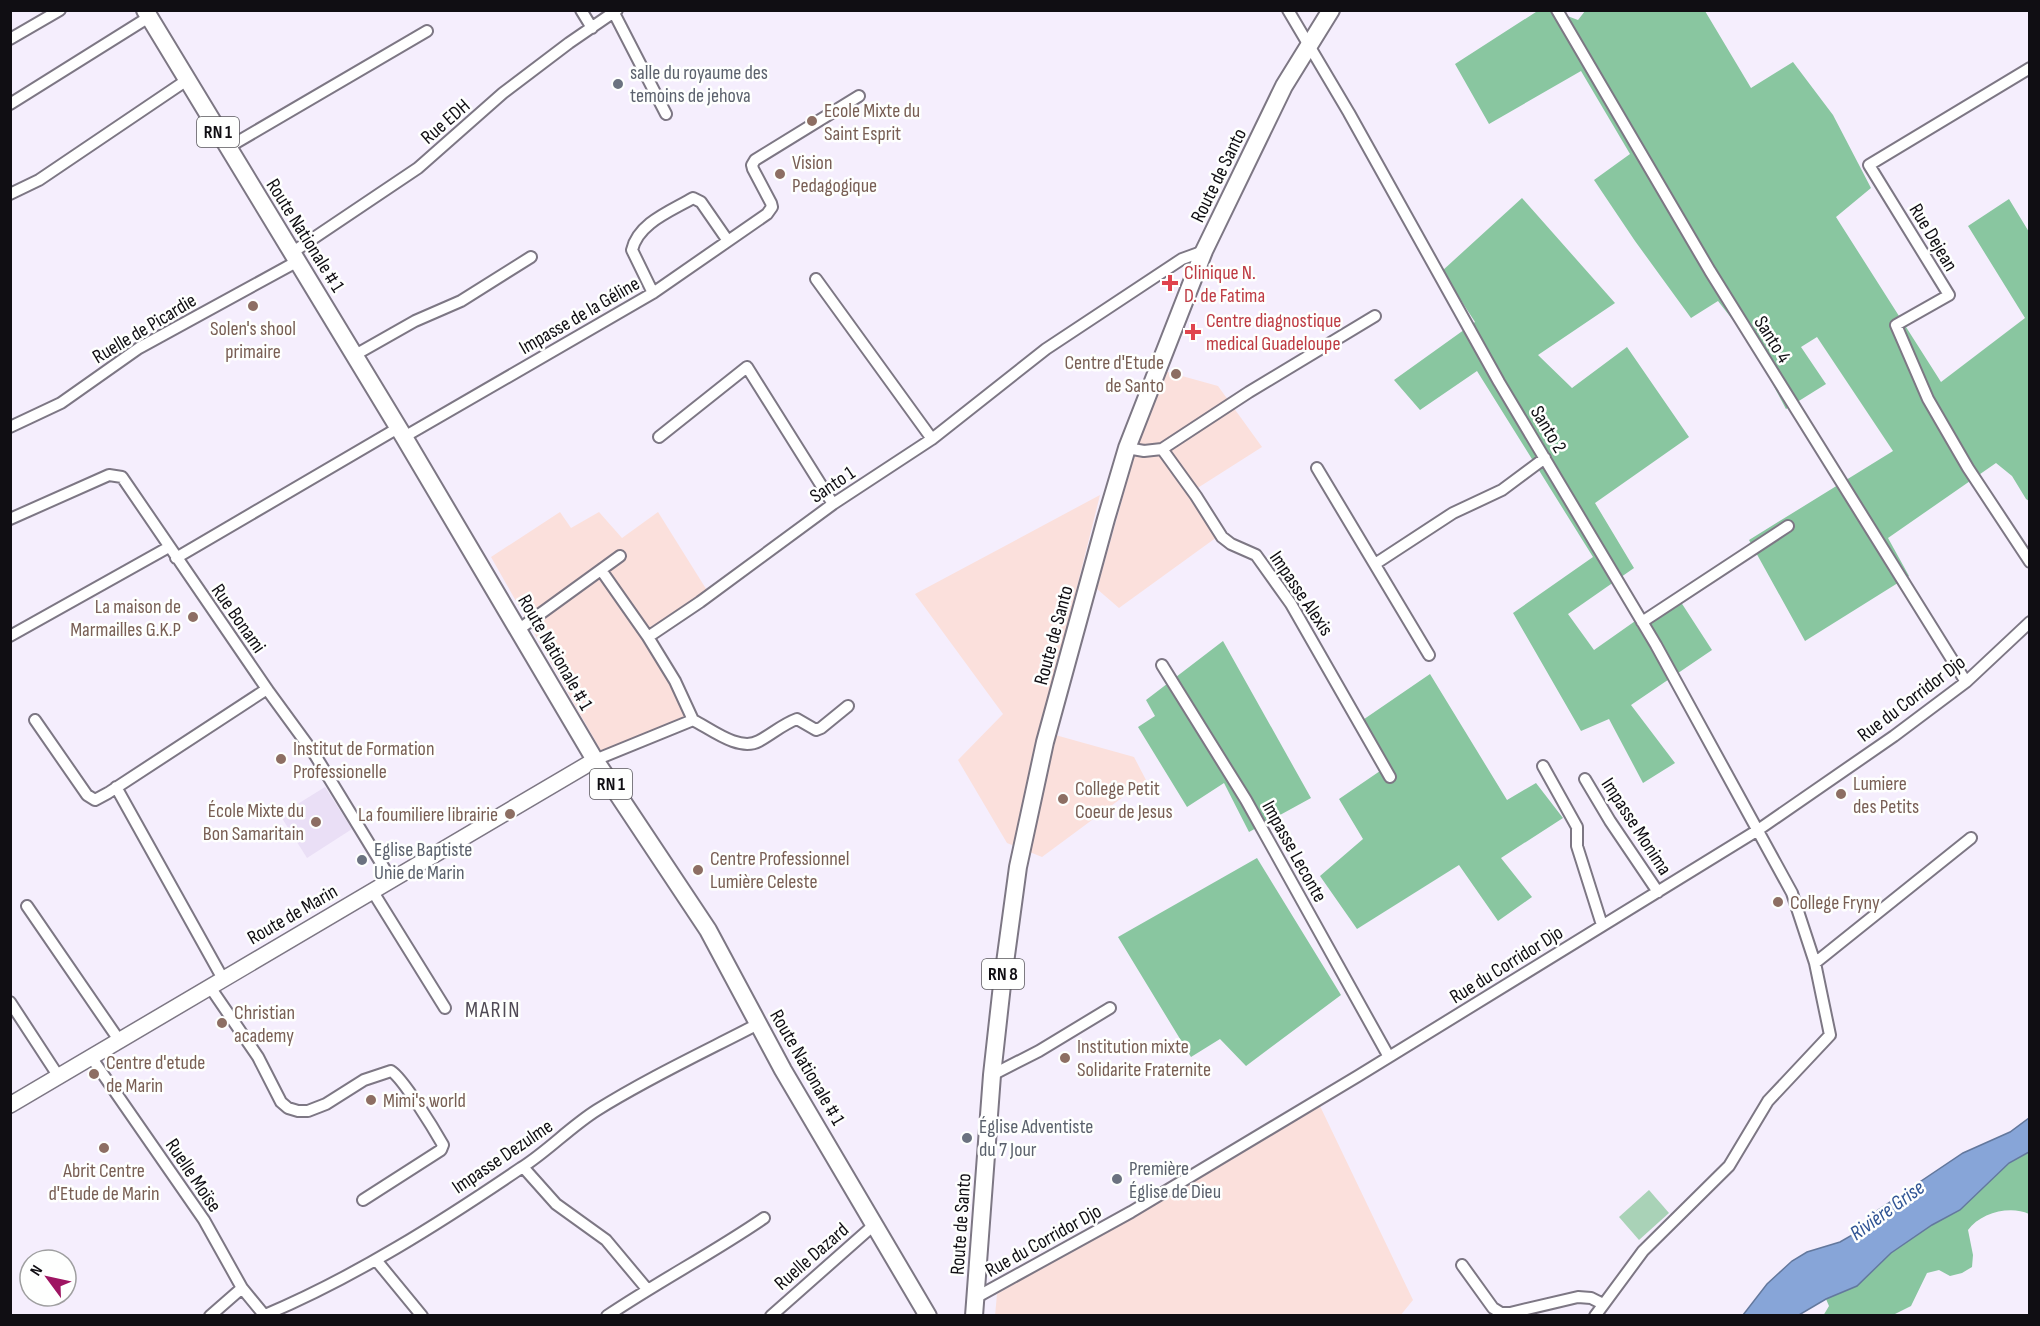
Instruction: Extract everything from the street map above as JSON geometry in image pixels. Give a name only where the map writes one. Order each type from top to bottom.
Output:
[{"type":"main road","name":"Route de Santo","points":[[974,1316],[992,1075],[1002,985],[1018,867],[1045,742],[1127,447],[1204,251],[1284,86],[1331,10]]},
{"type":"main road","name":"Route Nationale # 1","points":[[147,14],[355,355],[595,760],[708,930],[758,1024],[928,1316]]},
{"type":"main road","name":"Route de Marin","points":[[10,1105],[595,760]]},
{"type":"street","points":[[10,39],[60,10]]},
{"type":"street","points":[[581,10],[592,28]]},
{"type":"street","name":"Santo 2","points":[[1288,10],[1349,113],[1499,382],[1642,622],[1758,830],[1792,892],[1815,963],[1830,1035],[1768,1101],[1729,1166],[1643,1251],[1603,1304]]},
{"type":"street","name":"Santo 4","points":[[1557,10],[1710,272],[1966,682]]},
{"type":"street","points":[[616,12],[666,114]]},
{"type":"street","name":"Rue EDH","points":[[295,257],[418,168],[503,93],[616,12]]},
{"type":"street","points":[[10,104],[147,14]]},
{"type":"street","points":[[227,148],[427,31]]},
{"type":"street","name":"Rue Dejean","points":[[2030,68],[1869,165],[1949,295],[1896,325],[1928,399],[1968,468],[2030,562]]},
{"type":"street","points":[[10,194],[39,180],[187,80]]},
{"type":"street","name":"Impasse de la Géline","points":[[176,558],[653,293],[767,214],[772,207],[771,203],[753,169],[753,162],[859,96]]},
{"type":"street","points":[[653,293],[632,250],[633,243],[649,224],[693,198],[701,202],[728,241]]},
{"type":"street","name":"Santo 1","points":[[648,637],[709,596],[833,504],[932,439],[1046,350],[1182,260],[1204,251]]},
{"type":"street","name":"Ruelle de Picardie","points":[[10,427],[61,403],[139,348],[295,257]]},
{"type":"street","points":[[355,355],[415,321],[461,301],[531,257]]},
{"type":"street","points":[[816,279],[932,439]]},
{"type":"street","points":[[1127,447],[1144,451],[1162,448],[1375,316]]},
{"type":"street","points":[[659,437],[747,367],[833,504]]},
{"type":"street","name":"Impasse Alexis","points":[[1162,448],[1222,537],[1231,544],[1256,555],[1291,604],[1390,777]]},
{"type":"street","points":[[1375,564],[1453,513],[1502,490],[1545,458]]},
{"type":"street","points":[[1317,468],[1429,655]]},
{"type":"street","name":"Rue Bonami","points":[[10,519],[109,475],[122,477],[176,558],[315,755],[392,881]]},
{"type":"street","points":[[1642,622],[1788,526]]},
{"type":"street","points":[[10,636],[169,547]]},
{"type":"street","points":[[518,630],[620,556]]},
{"type":"street","points":[[601,570],[648,637],[675,681],[693,720],[733,741],[753,744],[797,719],[811,728],[821,729],[848,706]]},
{"type":"street","name":"Rue du Corridor Djo","points":[[975,1298],[1141,1206],[1389,1057],[1758,830],[1894,736],[1966,682],[2030,622]]},
{"type":"street","name":"Impasse Leconte","points":[[1162,665],[1246,800],[1389,1057]]},
{"type":"street","points":[[35,720],[87,795],[94,800],[267,689]]},
{"type":"street","points":[[595,760],[693,720]]},
{"type":"street","points":[[1543,766],[1577,826],[1576,846],[1602,926]]},
{"type":"street","name":"Impasse Monima","points":[[1585,779],[1658,892]]},
{"type":"street","points":[[116,787],[281,1102],[288,1108],[308,1111],[326,1104],[364,1080],[391,1071],[395,1073],[435,1130],[443,1145],[441,1150],[363,1200]]},
{"type":"street","points":[[1815,963],[1971,838]]},
{"type":"street","points":[[373,892],[445,1008]]},
{"type":"street","points":[[27,906],[119,1040]]},
{"type":"street","points":[[10,1002],[59,1077]]},
{"type":"street","points":[[992,1075],[1038,1051],[1110,1008]]},
{"type":"street","name":"Impasse Dezulme","points":[[265,1315],[305,1298],[376,1260],[523,1167],[596,1111],[655,1077],[758,1024]]},
{"type":"street","name":"Ruelle Moïse","points":[[91,1057],[204,1220],[242,1288],[265,1315]]},
{"type":"street","points":[[523,1167],[556,1204],[606,1240],[647,1289]]},
{"type":"street","points":[[607,1316],[764,1218]]},
{"type":"street","name":"Ruelle Dazard","points":[[771,1316],[875,1224]]},
{"type":"street","points":[[376,1260],[422,1316]]},
{"type":"street","points":[[1462,1265],[1493,1308],[1500,1313],[1510,1313],[1578,1297],[1591,1298],[1603,1304],[1595,1316]]},
{"type":"street","points":[[210,1316],[242,1288]]},
{"type":"shaded area","points":[[1164,371],[1218,386],[1262,447],[1196,489],[1217,537],[1119,608],[1097,589],[1138,443]]},
{"type":"shaded area","points":[[1100,495],[1041,731],[1134,757],[1146,780],[1042,857],[1007,843],[958,760],[1003,714],[915,594]]},
{"type":"shaded area","points":[[560,512],[571,528],[599,512],[622,538],[658,512],[708,592],[646,637],[692,719],[601,751],[491,557]]},
{"type":"shaded area","name":"École Mixte du Bon Samaritain","points":[[325,787],[352,829],[307,858],[280,815]]},
{"type":"shaded area","points":[[1319,1104],[1413,1300],[1400,1316],[995,1316],[997,1294]]},
{"type":"green space","points":[[1539,10],[1554,11],[1578,20],[1585,11],[1705,11],[1751,88],[1793,62],[1833,115],[1871,188],[1836,217],[1941,382],[2025,318],[1968,226],[2009,199],[2029,232],[2029,501],[2012,476],[1996,463],[1888,538],[1909,576],[1805,641],[1749,540],[1893,451],[1817,337],[1801,347],[1826,384],[1786,409],[1750,342],[1718,301],[1691,318],[1594,180],[1630,154],[1581,71],[1489,124],[1455,64]]},
{"type":"green space","points":[[1522,198],[1615,303],[1538,355],[1572,388],[1627,347],[1689,437],[1595,503],[1634,568],[1568,614],[1594,650],[1675,593],[1712,650],[1631,705],[1675,763],[1643,783],[1609,719],[1581,731],[1513,613],[1593,557],[1477,371],[1420,410],[1394,380],[1475,322],[1442,271]]},
{"type":"green space","points":[[1223,641],[1311,798],[1249,832],[1224,783],[1187,807],[1138,727],[1155,716],[1146,700]]},
{"type":"green space","points":[[1430,674],[1507,800],[1536,783],[1563,818],[1501,858],[1532,897],[1498,921],[1459,865],[1357,929],[1320,876],[1363,839],[1339,799],[1380,771],[1354,726]]},
{"type":"green space","points":[[1257,858],[1341,995],[1246,1066],[1220,1039],[1191,1057],[1118,937]]},
{"type":"green space","points":[[2029,1152],[2029,1214],[2013,1210],[1996,1212],[1973,1224],[1968,1230],[1973,1255],[1972,1267],[1950,1276],[1939,1270],[1927,1273],[1911,1306],[1893,1315],[1823,1316],[1829,1306],[1826,1299],[1857,1286],[1891,1253],[1932,1225],[1960,1210],[2009,1163]]},
{"type":"green space","points":[[1649,1190],[1669,1213],[1639,1240],[1619,1217]]},
{"type":"water","name":"Rivière Grise","points":[[2029,1118],[2029,1152],[2009,1163],[1960,1210],[1932,1225],[1891,1253],[1857,1286],[1826,1299],[1799,1315],[1743,1315],[1767,1284],[1792,1261],[1807,1252],[1840,1242],[1854,1234],[1878,1210],[1963,1153],[2010,1132]]},
{"type":"place","name":"salle du royaume des temoins de jehova","points":[[618,84]]},
{"type":"place","name":"Ecole Mixte du Saint Esprit","points":[[812,121]]},
{"type":"place","name":"Vision Pedagogique","points":[[780,174]]},
{"type":"place","name":"Clinique N. D. de Fatima","points":[[1170,283]]},
{"type":"place","name":"Solen's shool primaire","points":[[253,306]]},
{"type":"place","name":"Centre diagnostique medical Guadeloupe","points":[[1193,332]]},
{"type":"place","name":"Centre d'Etude de Santo","points":[[1176,374]]},
{"type":"place","name":"La maison de Marmailles G.K.P","points":[[193,617]]},
{"type":"place","name":"Institut de Formation Professionelle","points":[[281,759]]},
{"type":"place","name":"Lumiere des Petits","points":[[1841,794]]},
{"type":"place","name":"College Petit Coeur de Jesus","points":[[1063,799]]},
{"type":"place","name":"La foumiliere librairie","points":[[510,814]]},
{"type":"place","name":"École Mixte du Bon Samaritain","points":[[316,822]]},
{"type":"place","name":"Eglise Baptiste Unie de Marin","points":[[362,860]]},
{"type":"place","name":"Centre Professionnel Lumière Celeste","points":[[698,870]]},
{"type":"place","name":"College Fryny","points":[[1778,902]]},
{"type":"place","name":"Christian academy","points":[[222,1023]]},
{"type":"place","name":"Institution mixte Solidarite Fraternite","points":[[1065,1058]]},
{"type":"place","name":"Centre d'etude de Marin","points":[[94,1074]]},
{"type":"place","name":"Mimi's world","points":[[371,1100]]},
{"type":"place","name":"Église Adventiste du 7 Jour","points":[[967,1138]]},
{"type":"place","name":"Abrit Centre d'Etude de Marin","points":[[104,1148]]},
{"type":"place","name":"Première Église de Dieu","points":[[1117,1179]]},
{"type":"district","name":"MARIN","points":[[493,1009]]}]
